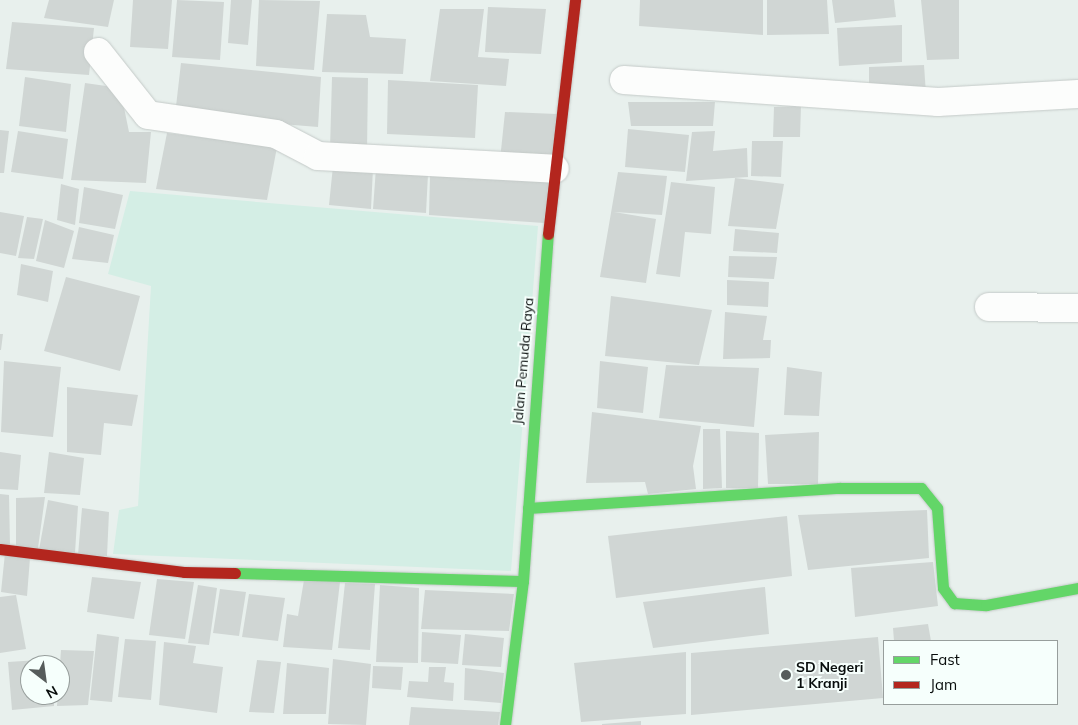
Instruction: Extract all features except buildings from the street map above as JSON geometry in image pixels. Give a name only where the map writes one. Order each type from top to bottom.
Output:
[{"type":"street","name":"Jalan Pemuda Raya","points":[[505,725],[523,582],[570,0]]},
{"type":"street","points":[[98,52],[148,115],[276,134],[318,156],[555,168]]},
{"type":"street","points":[[624,80],[938,102],[1078,94]]},
{"type":"street","points":[[989,307],[1078,308]]},
{"type":"street","points":[[528,508],[839,488],[921,488],[937,508],[943,588],[954,603],[986,605],[1078,588]]},
{"type":"street","points":[[0,550],[184,572],[523,582]]},
{"type":"green space","points":[[130,191],[538,226],[511,571],[113,554],[119,510],[138,506],[151,286],[108,274]]},
{"type":"traffic: fast","points":[[505,725],[523,581],[548,234]]},
{"type":"traffic: fast","points":[[528,508],[839,488],[921,488],[937,508],[943,588],[954,603],[986,605],[1078,588]]},
{"type":"traffic: fast","points":[[235,573],[523,581]]},
{"type":"traffic: jam","points":[[548,234],[575,0]]},
{"type":"traffic: jam","points":[[0,549],[184,572],[235,573]]},
{"type":"place","name":"SD Negeri 1 Kranji","points":[[786,675]]}]
